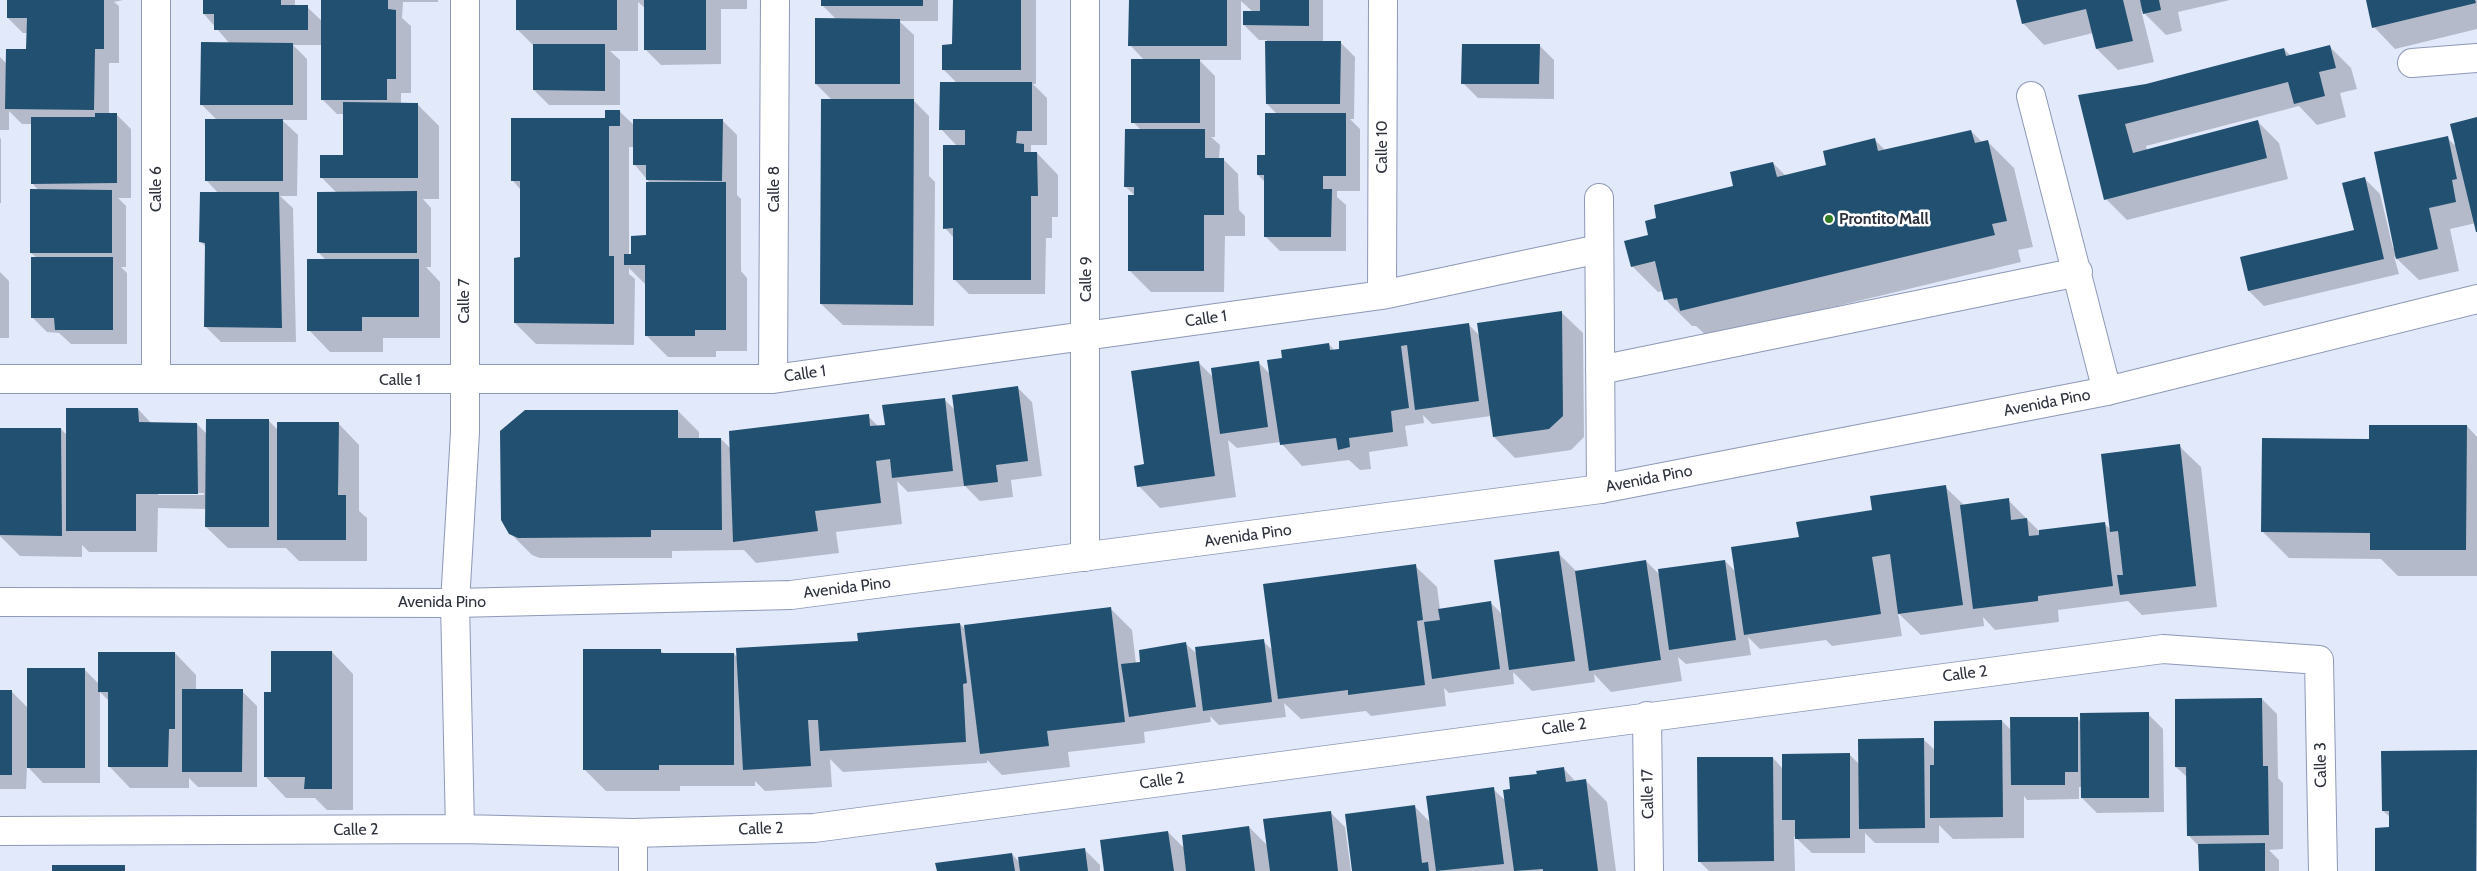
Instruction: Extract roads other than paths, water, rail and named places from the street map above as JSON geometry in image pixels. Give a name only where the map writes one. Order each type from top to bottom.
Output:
[{"type":"street","name":"Calle 6","points":[[156,0],[156,378]]},
{"type":"street","name":"Calle 7","points":[[460,829],[455,603],[465,432],[465,0]]},
{"type":"street","name":"Calle 8","points":[[773,379],[774,0]]},
{"type":"street","name":"Calle 9","points":[[1085,0],[1085,558]]},
{"type":"street","name":"Calle 10","points":[[1382,295],[1383,0]]},
{"type":"street","points":[[2412,63],[2477,58]]},
{"type":"street","points":[[2032,96],[2107,391]]},
{"type":"street","points":[[1599,198],[1601,489]]},
{"type":"street","name":"Calle 1","points":[[0,379],[773,379],[1382,295],[1599,248]]},
{"type":"street","points":[[1600,370],[2078,272]]},
{"type":"street","name":"Avenida Pino","points":[[0,602],[455,603],[791,595],[1601,489],[2107,391],[2477,298]]},
{"type":"street","name":"Calle 2","points":[[0,831],[460,829],[633,832],[814,828],[2163,648],[2319,660]]},
{"type":"street","name":"Calle 3","points":[[2319,660],[2323,871]]},
{"type":"street","name":"Calle 17","points":[[1647,716],[1649,871]]},
{"type":"street","points":[[633,832],[633,871]]},
{"type":"place","name":"Prontito Mall","points":[[1829,219]]}]
